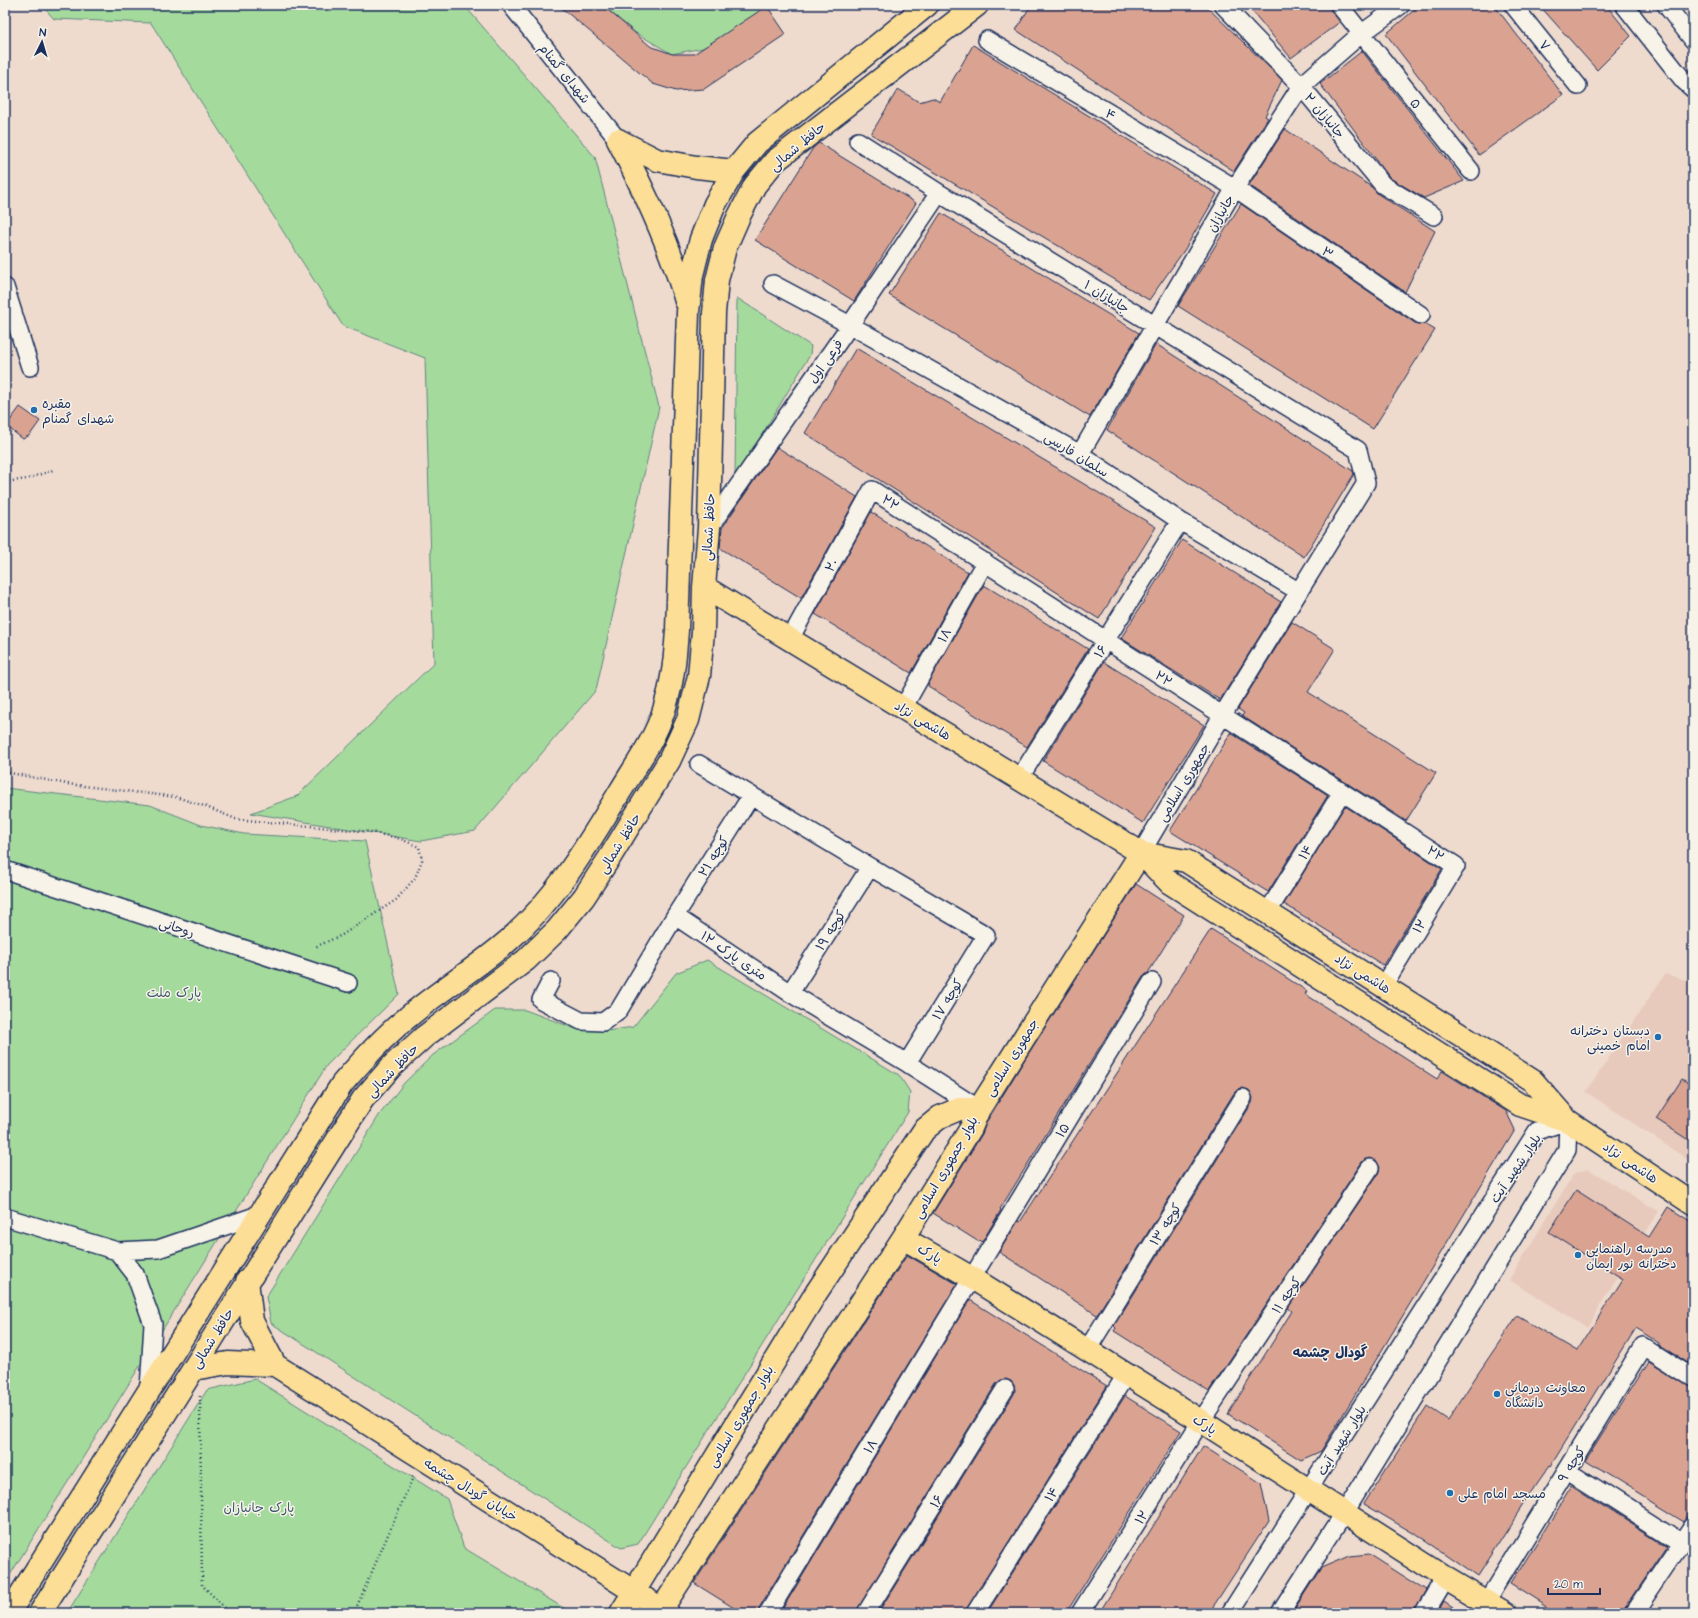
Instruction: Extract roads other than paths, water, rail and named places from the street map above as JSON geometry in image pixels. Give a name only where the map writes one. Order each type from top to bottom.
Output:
[{"type":"main road","name":"حافظ شمالی","points":[[40,1613],[196,1368],[247,1281],[362,1099],[392,1066],[424,1037],[526,960],[557,930],[584,897],[669,761],[688,720],[699,676],[709,528],[714,313],[717,280],[725,248],[755,185],[775,161],[977,5]]},
{"type":"main road","name":"حافظ شمالی","points":[[9,1613],[258,1215],[342,1084],[373,1048],[408,1017],[509,940],[538,913],[559,887],[589,844],[646,749],[663,712],[674,672],[677,630],[688,312],[692,275],[701,239],[716,204],[734,171],[757,143],[923,6]]},
{"type":"main road","points":[[618,140],[657,160],[696,167],[734,171]]},
{"type":"main road","points":[[618,140],[658,222],[680,281],[688,312]]},
{"type":"main road","name":"هاشمی نژاد","points":[[704,587],[1141,853],[1170,883],[1520,1105],[1568,1121],[1693,1204]]},
{"type":"main road","name":"هاشمی نژاد","points":[[1141,853],[1186,861],[1533,1081],[1568,1121]]},
{"type":"main road","name":"جمهوری اسلامی","points":[[979,1109],[1141,853]]},
{"type":"main road","name":"بلوار جمهوری اسلامی","points":[[621,1613],[727,1436],[816,1293],[924,1130],[940,1117],[959,1109],[979,1109],[971,1128],[960,1147],[903,1238],[663,1612]]},
{"type":"main road","name":"پارک","points":[[903,1238],[972,1278],[1345,1512],[1446,1578],[1505,1613]]},
{"type":"main road","points":[[247,1281],[252,1321],[275,1365]]},
{"type":"main road","points":[[196,1368],[228,1363],[275,1365]]},
{"type":"main road","name":"خیابان گودال چشمه","points":[[275,1365],[634,1591],[663,1612]]},
{"type":"street","name":"شهدای گمنام","points":[[511,5],[618,140]]},
{"type":"street","name":"جانبازان ۲","points":[[1223,5],[1301,86],[1383,185],[1434,216]]},
{"type":"street","name":"۵","points":[[1339,5],[1471,171]]},
{"type":"street","name":"جانبازان","points":[[1080,454],[1235,188],[1301,86],[1361,34],[1401,5]]},
{"type":"street","name":"۷","points":[[1512,5],[1578,86]]},
{"type":"street","points":[[1624,5],[1684,81],[1693,89]]},
{"type":"street","points":[[1666,5],[1693,40]]},
{"type":"street","name":"۴","points":[[987,40],[1235,188]]},
{"type":"street","name":"جانبازان ۱","points":[[858,141],[939,193],[1358,450]]},
{"type":"street","name":"۳","points":[[1235,188],[1421,315]]},
{"type":"street","name":"فرعی اول","points":[[709,528],[850,325],[939,193]]},
{"type":"street","name":"سلمان فارسی","points":[[773,284],[850,325],[1080,454],[1180,521],[1298,591]]},
{"type":"street","points":[[5,287],[30,367]]},
{"type":"street","name":"جمهوری اسلامی","points":[[1141,853],[1298,591],[1366,483],[1358,450]]},
{"type":"street","name":"۲۲","points":[[872,490],[1456,866]]},
{"type":"street","name":"۲۰","points":[[790,639],[872,490]]},
{"type":"street","name":"۱۶","points":[[1019,779],[1180,521]]},
{"type":"street","name":"۱۸","points":[[903,708],[985,562]]},
{"type":"street","points":[[699,764],[870,867]]},
{"type":"street","name":"۱۴","points":[[1267,913],[1342,792]]},
{"type":"street","name":"کوچه ۲۱","points":[[675,916],[751,796]]},
{"type":"street","name":"۱۲","points":[[1383,986],[1456,866]]},
{"type":"street","name":"کوچه ۱۷","points":[[870,867],[986,935],[907,1063]]},
{"type":"street","name":"کوچه ۱۹","points":[[790,992],[870,867]]},
{"type":"street","name":"روحانی","points":[[5,870],[348,983]]},
{"type":"street","points":[[552,981],[541,1000],[581,1021],[603,1022],[619,1010],[675,916]]},
{"type":"street","name":"۱۲ متری پارک","points":[[675,916],[790,992],[907,1063],[979,1109]]},
{"type":"street","name":"۱۵","points":[[972,1278],[1152,982]]},
{"type":"street","name":"کوچه ۱۳","points":[[1087,1350],[1243,1098]]},
{"type":"street","points":[[1280,1613],[1345,1512],[1567,1150],[1568,1121]]},
{"type":"street","name":"بلوار شهید آیت","points":[[1230,1613],[1537,1131],[1568,1121]]},
{"type":"street","name":"کوچه ۱۱","points":[[1201,1421],[1370,1168]]},
{"type":"street","points":[[5,1217],[117,1251],[158,1249],[258,1215]]},
{"type":"street","points":[[117,1251],[135,1274],[153,1324],[149,1389]]},
{"type":"street","name":"۱۸","points":[[768,1613],[972,1278]]},
{"type":"street","name":"کوچه ۹","points":[[1486,1601],[1643,1346],[1693,1378]]},
{"type":"street","name":"۱۴","points":[[975,1613],[1126,1375]]},
{"type":"street","name":"۱۶","points":[[866,1613],[1005,1389]]},
{"type":"street","name":"۱۲","points":[[1080,1613],[1201,1421]]},
{"type":"street","points":[[1567,1470],[1681,1543]]},
{"type":"street","points":[[1634,1613],[1693,1526]]},
{"type":"street","points":[[1425,1613],[1446,1578]]},
{"type":"place","name":"مقبره شهدای گمنام","points":[[34,410]]},
{"type":"place","name":"دبستان دخترانه امام خمینی","points":[[1658,1037]]},
{"type":"place","name":"مدرسه راهنمایی دخترانه نور ایمان","points":[[1578,1255]]},
{"type":"place","name":"معاونت درمانی دانشگاه","points":[[1497,1394]]},
{"type":"place","name":"مسجد امام علی","points":[[1450,1493]]},
{"type":"district","name":"گودال چشمه","points":[[1330,1352]]},
{"type":"park label","name":"پارک ملت","points":[[174,992]]},
{"type":"park label","name":"پارک جانبازان","points":[[259,1507]]}]
